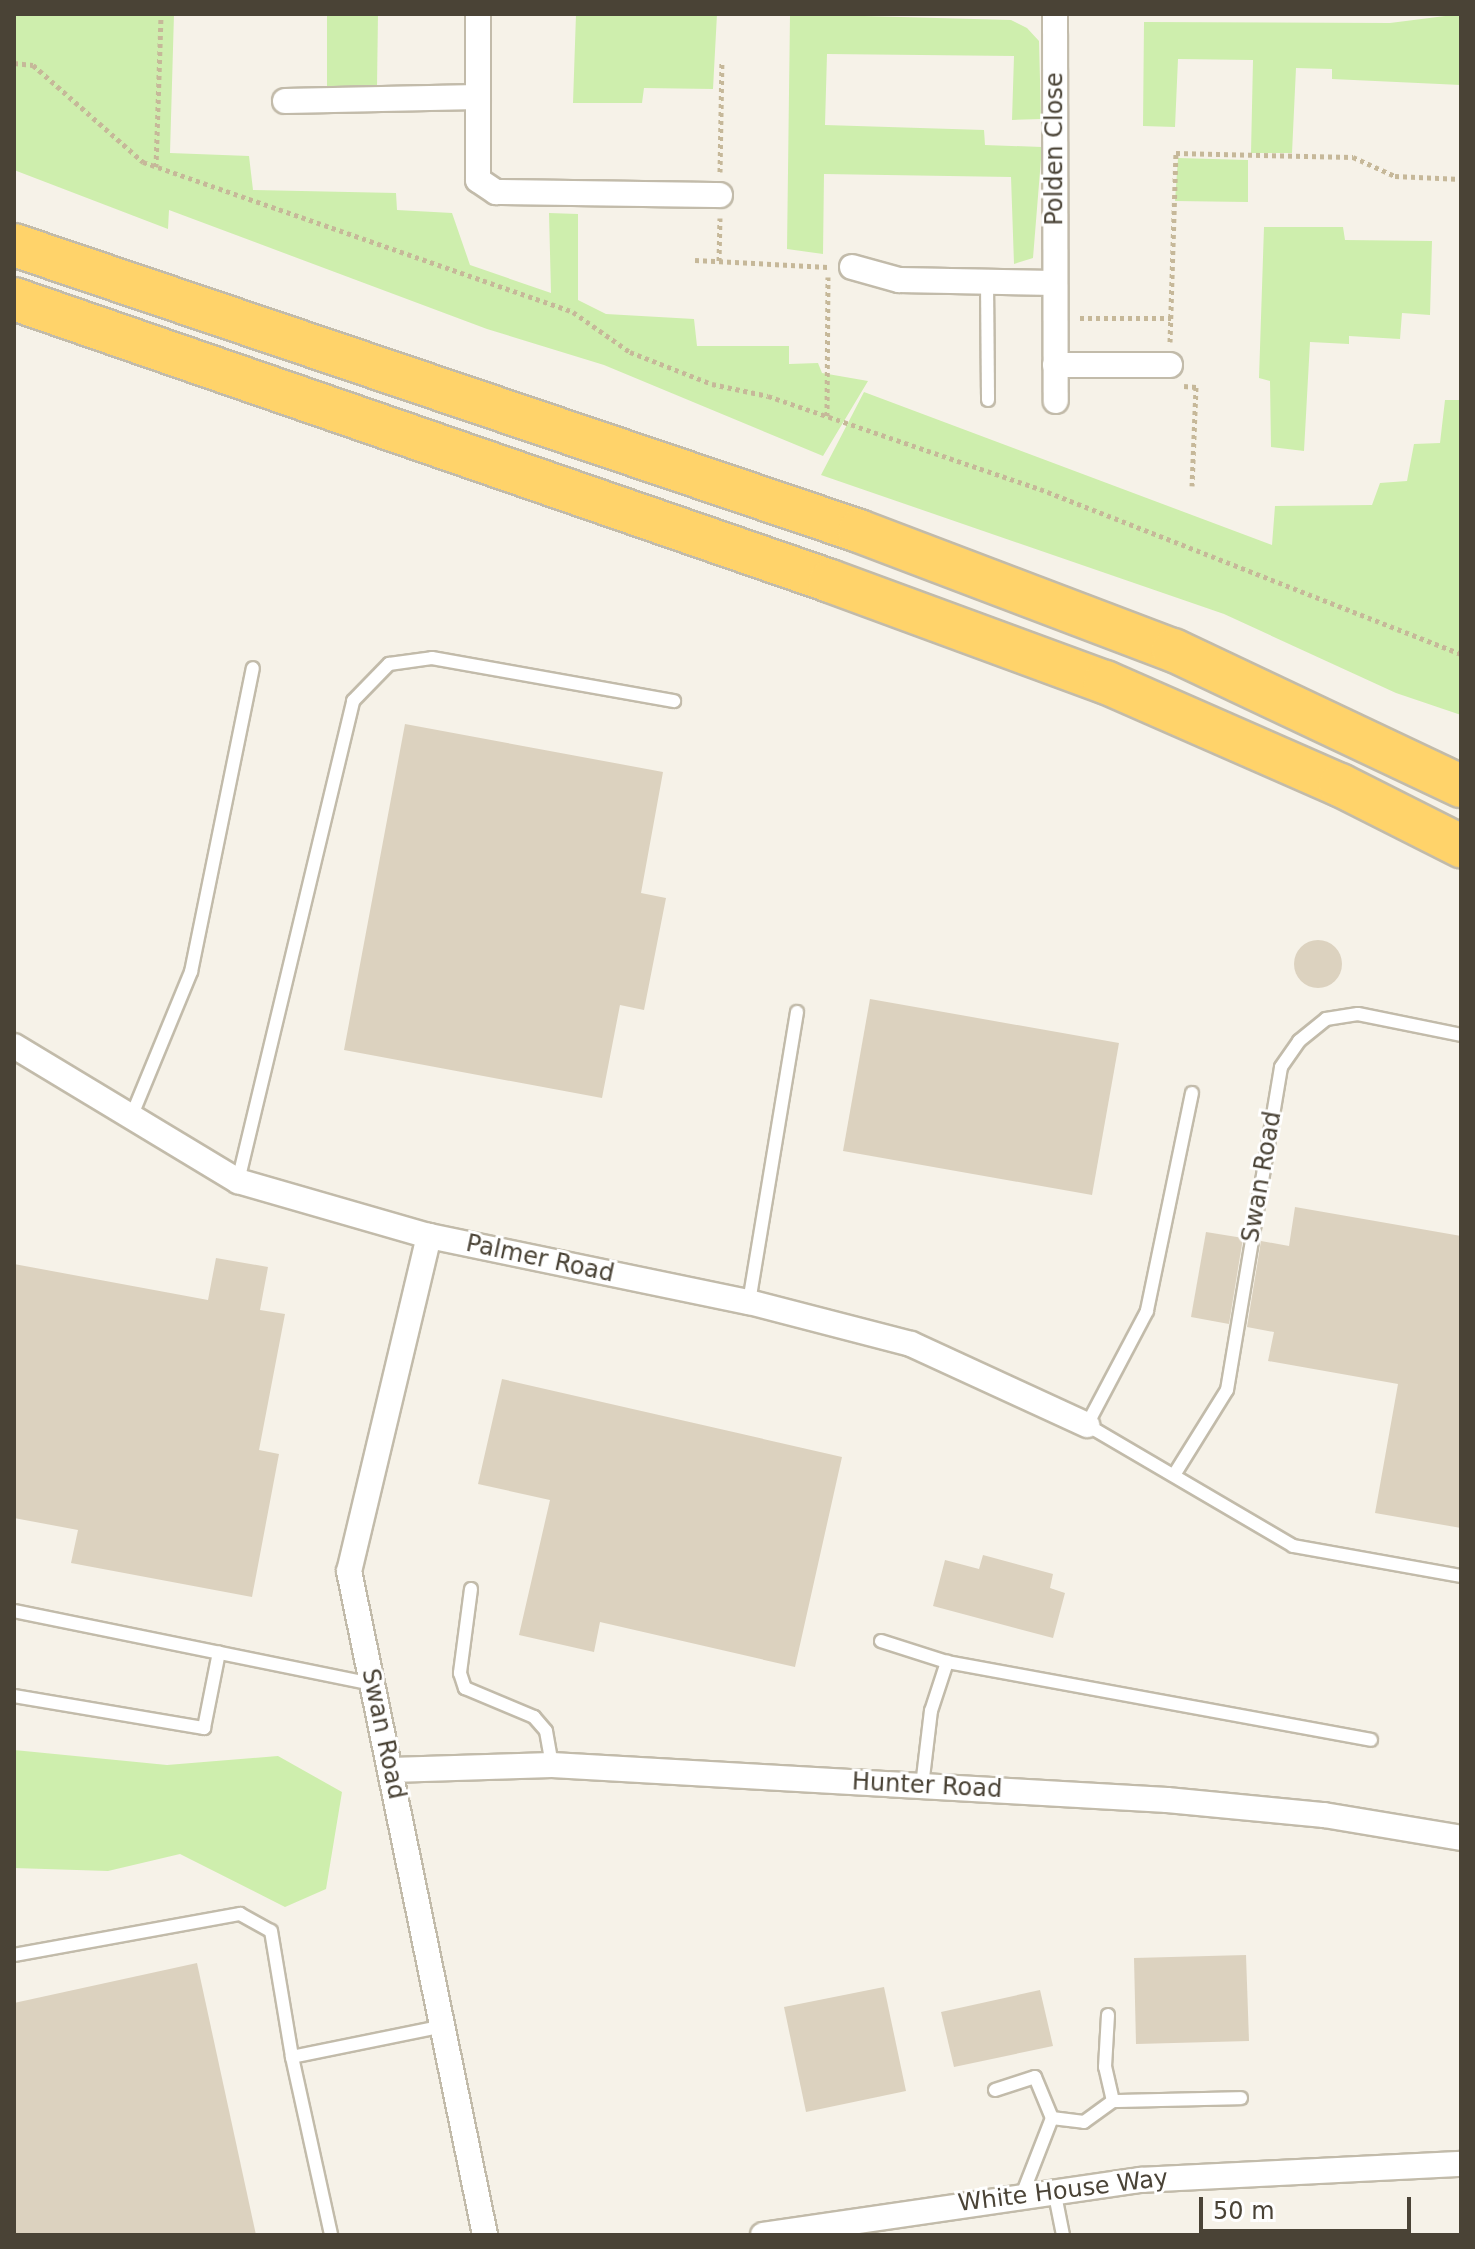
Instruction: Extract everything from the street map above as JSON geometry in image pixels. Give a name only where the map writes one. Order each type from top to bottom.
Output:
[{"type":"highway","points":[[14,245],[859,531],[1173,650],[1461,786]]},
{"type":"highway","points":[[14,299],[830,581],[1105,682],[1340,785],[1461,846]]},
{"type":"street","points":[[478,14],[478,180],[496,192],[720,195]]},
{"type":"street","name":"Polden Close","points":[[1055,14],[1056,401]]},
{"type":"street","points":[[285,101],[478,97]]},
{"type":"street","points":[[852,267],[899,280],[1054,283]]},
{"type":"street","points":[[1055,365],[1170,365]]},
{"type":"street","name":"Palmer Road","points":[[14,1046],[238,1181],[429,1236],[749,1302],[911,1344],[1087,1425]]},
{"type":"street","name":"Swan Road","points":[[429,1236],[349,1571],[445,2026],[485,2235]]},
{"type":"street","name":"Hunter Road","points":[[391,1770],[552,1765],[922,1786],[1324,1815],[1461,1838]]},
{"type":"street","name":"White House Way","points":[[763,2235],[1054,2190],[1240,2171],[1461,2164]]},
{"type":"lane","points":[[987,282],[988,400]]},
{"type":"lane","points":[[238,1181],[353,701],[389,664],[432,658],[674,701]]},
{"type":"lane","points":[[132,1115],[191,972],[253,668]]},
{"type":"lane","points":[[749,1302],[797,1012]]},
{"type":"lane","name":"Swan Road","points":[[1174,1475],[1227,1390],[1281,1067],[1299,1041],[1326,1019],[1358,1014],[1461,1035]]},
{"type":"lane","points":[[1192,1093],[1147,1311],[1087,1425],[1293,1546],[1461,1576]]},
{"type":"lane","points":[[471,1589],[460,1673],[465,1688],[534,1717],[546,1731],[552,1765]]},
{"type":"lane","points":[[14,1611],[372,1684]]},
{"type":"lane","points":[[881,1641],[947,1662],[1371,1740]]},
{"type":"lane","points":[[14,1696],[204,1728],[219,1652]]},
{"type":"lane","points":[[922,1786],[931,1711],[947,1662]]},
{"type":"lane","points":[[14,1955],[240,1914],[271,1931],[292,2057],[331,2235]]},
{"type":"lane","points":[[1108,2015],[1105,2067],[1113,2101]]},
{"type":"lane","points":[[292,2057],[445,2026]]},
{"type":"lane","points":[[995,2090],[1035,2077],[1052,2118],[1022,2195]]},
{"type":"lane","points":[[1052,2118],[1084,2122],[1113,2101],[1241,2098]]},
{"type":"lane","points":[[1054,2190],[1063,2235]]},
{"type":"path","points":[[156,167],[161,14]]},
{"type":"path","points":[[719,261],[722,61]]},
{"type":"path","points":[[14,63],[33,65],[143,162],[573,312],[630,352],[712,384],[827,416],[1183,541],[1461,654]]},
{"type":"path","points":[[1192,486],[1196,387],[1169,385],[1176,153],[1353,157],[1395,176],[1461,179]]},
{"type":"path","points":[[695,260],[828,266],[827,416]]},
{"type":"path","points":[[1055,318],[1171,318]]},
{"type":"green space","points":[[14,14],[174,14],[170,153],[249,156],[253,190],[396,193],[397,210],[452,213],[470,265],[551,293],[549,213],[578,214],[578,300],[606,314],[694,319],[697,346],[789,346],[789,364],[818,363],[822,373],[868,381],[823,456],[604,365],[487,329],[169,210],[168,229],[14,170]]},
{"type":"green space","points":[[327,14],[378,14],[377,86],[327,89]]},
{"type":"green space","points":[[576,14],[717,14],[713,89],[644,88],[642,103],[573,103]]},
{"type":"green space","points":[[790,14],[1011,20],[1027,28],[1039,41],[1041,119],[1012,120],[1014,56],[827,54],[825,125],[984,130],[985,145],[1042,147],[1033,258],[1014,264],[1011,177],[824,174],[823,254],[787,249]]},
{"type":"green space","points":[[1461,14],[1461,85],[1332,79],[1332,69],[1296,68],[1292,153],[1251,153],[1253,60],[1178,59],[1175,127],[1143,126],[1144,22],[1390,23]]},
{"type":"green space","points":[[1178,158],[1248,160],[1248,202],[1175,201]]},
{"type":"green space","points":[[1264,227],[1343,227],[1345,240],[1432,241],[1430,315],[1402,313],[1400,339],[1349,336],[1349,344],[1310,342],[1304,451],[1271,447],[1270,381],[1259,378]]},
{"type":"green space","points":[[864,392],[1272,545],[1275,506],[1372,505],[1380,483],[1407,481],[1414,444],[1440,443],[1445,400],[1461,400],[1461,715],[1396,693],[1224,614],[821,475]]},
{"type":"green space","points":[[14,1750],[167,1765],[278,1756],[342,1792],[326,1889],[285,1907],[180,1854],[108,1871],[14,1868]]},
{"type":"building","points":[[405,724],[663,772],[641,893],[666,898],[644,1010],[620,1005],[602,1098],[344,1050]]},
{"type":"building","points":[[1318,940],[1335,947],[1342,964],[1335,981],[1318,988],[1301,981],[1294,964],[1301,947]]},
{"type":"building","points":[[870,999],[1119,1043],[1092,1195],[843,1151]]},
{"type":"building","points":[[1295,1207],[1461,1236],[1461,1528],[1375,1513],[1398,1384],[1268,1361],[1274,1332],[1247,1327],[1261,1241],[1289,1246]]},
{"type":"building","points":[[1206,1232],[1243,1238],[1229,1324],[1191,1317]]},
{"type":"building","points":[[216,1258],[268,1267],[260,1310],[285,1314],[259,1450],[279,1454],[252,1597],[71,1563],[78,1530],[14,1518],[14,1264],[208,1300]]},
{"type":"building","points":[[502,1379],[842,1457],[795,1667],[600,1622],[594,1652],[519,1635],[550,1500],[478,1484]]},
{"type":"building","points":[[983,1555],[1053,1574],[1050,1588],[1065,1593],[1053,1638],[933,1606],[945,1560],[979,1569]]},
{"type":"building","points":[[1246,1955],[1249,2041],[1136,2044],[1134,1958]]},
{"type":"building","points":[[197,1963],[256,2235],[14,2235],[14,2003]]},
{"type":"building","points":[[884,1987],[906,2091],[806,2112],[784,2007]]},
{"type":"building","points":[[1040,1990],[1053,2046],[954,2067],[941,2012]]}]
